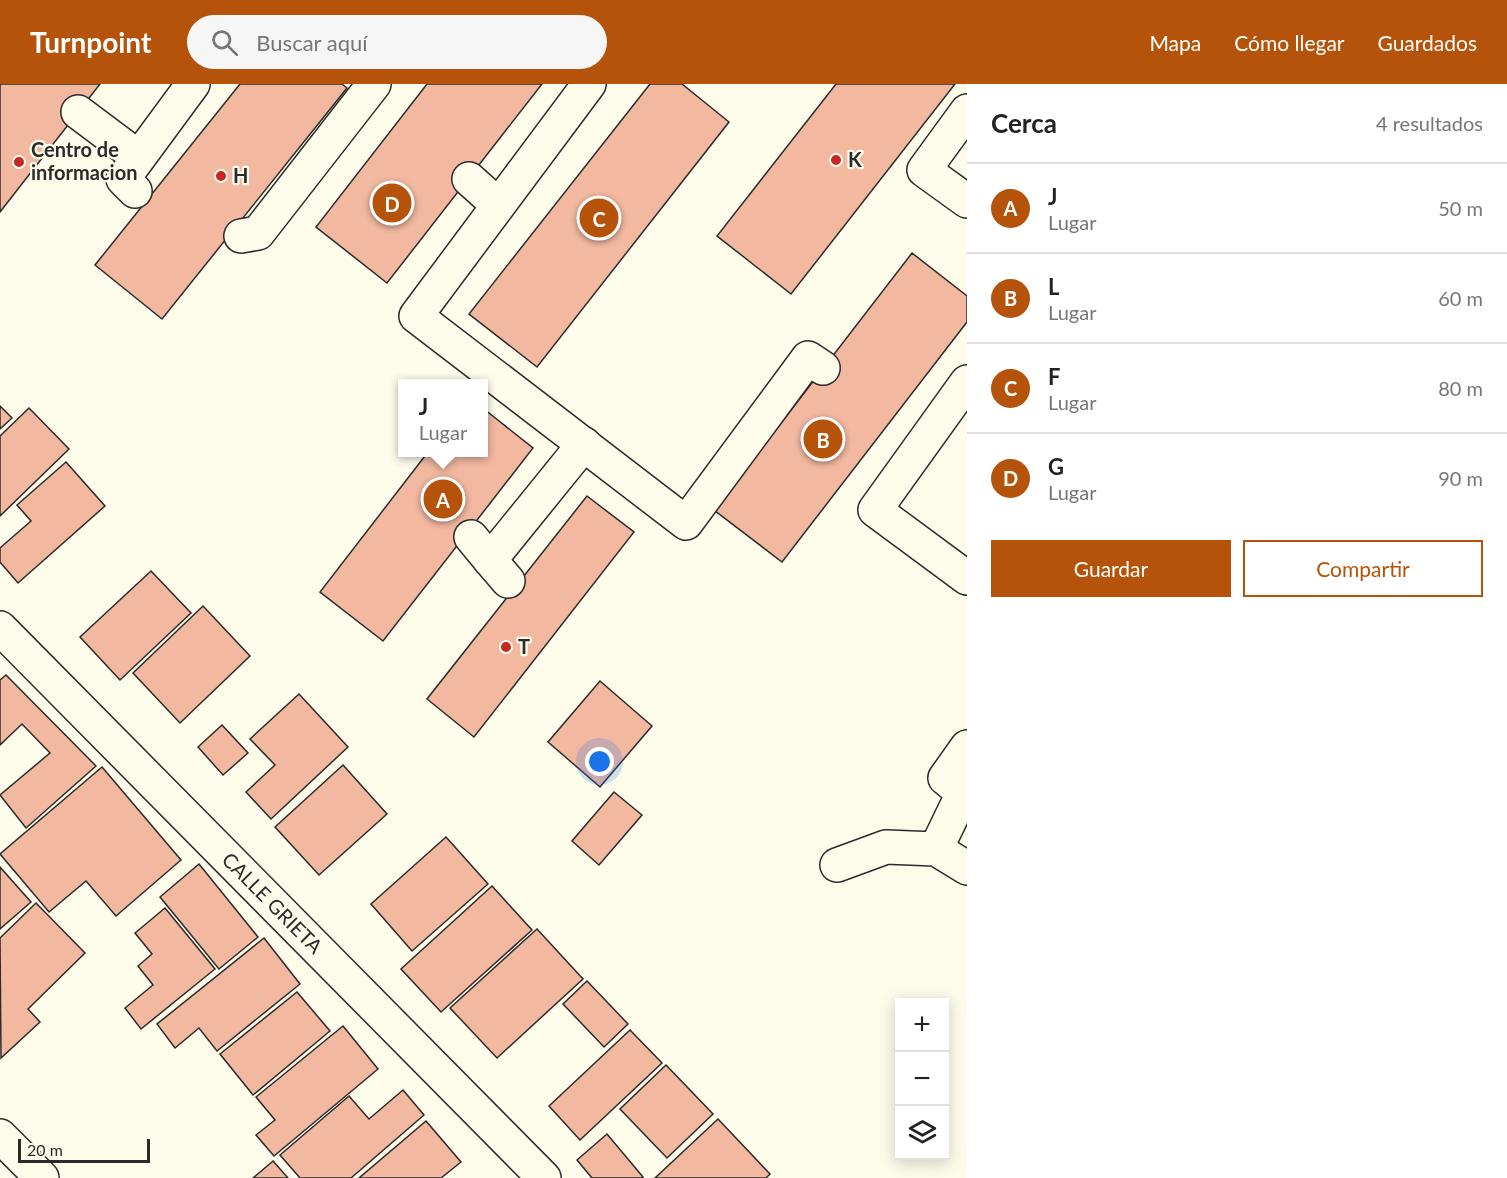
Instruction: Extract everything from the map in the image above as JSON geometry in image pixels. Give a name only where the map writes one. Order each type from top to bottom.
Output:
[{"type":"street","points":[[135,191],[123,179],[193,84]]},
{"type":"street","points":[[241,236],[258,233],[374,84]]},
{"type":"street","points":[[589,84],[416,316],[686,523],[808,358],[823,368]]},
{"type":"street","points":[[967,111],[924,170],[967,201]]},
{"type":"street","points":[[78,112],[138,157]]},
{"type":"street","points":[[469,179],[498,205]]},
{"type":"street","points":[[967,382],[875,510],[967,578]]},
{"type":"street","points":[[490,559],[584,444]]},
{"type":"street","name":"CALLE GRIETA","points":[[0,628],[544,1178]]},
{"type":"street","points":[[936,849],[963,793],[945,778],[967,747]]},
{"type":"street","points":[[837,865],[886,847],[936,849],[967,868]]},
{"type":"street","points":[[0,1136],[42,1178]]},
{"type":"building","name":"Centro de informacion","points":[[0,84],[100,84],[0,212]]},
{"type":"building","name":"H","points":[[240,84],[342,84],[347,88],[162,319],[95,265]]},
{"type":"building","points":[[427,84],[542,84],[387,283],[316,227]]},
{"type":"building","points":[[650,84],[682,84],[729,122],[537,367],[469,314]]},
{"type":"building","name":"K","points":[[836,84],[955,84],[791,294],[717,236]]},
{"type":"building","points":[[912,253],[967,296],[967,322],[782,562],[714,510]]},
{"type":"building","points":[[0,406],[12,418],[0,429]]},
{"type":"building","points":[[29,408],[69,449],[0,516],[0,436]]},
{"type":"building","points":[[488,412],[533,448],[383,641],[320,592],[424,457],[488,457]]},
{"type":"building","points":[[66,462],[105,506],[18,583],[0,562],[0,548],[31,521],[17,505]]},
{"type":"building","name":"T","points":[[587,496],[634,532],[474,737],[427,699]]},
{"type":"building","points":[[151,571],[191,613],[120,680],[80,637]]},
{"type":"building","points":[[203,606],[250,656],[180,723],[133,673]]},
{"type":"building","points":[[6,675],[96,766],[26,828],[0,795],[50,753],[22,724],[0,745],[0,680]]},
{"type":"building","points":[[600,681],[652,726],[600,787],[548,742]]},
{"type":"building","points":[[299,694],[348,747],[271,819],[246,792],[275,765],[250,739]]},
{"type":"building","points":[[222,725],[248,753],[223,775],[198,747]]},
{"type":"building","points":[[343,765],[387,814],[319,875],[275,827]]},
{"type":"building","points":[[102,767],[181,860],[116,916],[86,881],[49,912],[0,854]]},
{"type":"building","points":[[614,792],[642,815],[599,865],[572,841]]},
{"type":"building","points":[[446,837],[488,884],[412,951],[371,904]]},
{"type":"building","points":[[199,864],[258,937],[219,969],[160,897]]},
{"type":"building","points":[[0,867],[31,902],[0,929]]},
{"type":"building","points":[[492,886],[532,930],[441,1012],[401,969]]},
{"type":"building","points":[[36,903],[85,953],[28,1009],[40,1022],[1,1058],[0,938]]},
{"type":"building","points":[[165,908],[215,969],[141,1029],[125,1008],[153,985],[138,966],[152,954],[135,933]]},
{"type":"building","points":[[537,929],[583,979],[497,1058],[450,1008]]},
{"type":"building","points":[[264,938],[300,984],[217,1051],[199,1028],[175,1048],[157,1024]]},
{"type":"building","points":[[587,981],[628,1024],[604,1047],[563,1004]]},
{"type":"building","points":[[297,992],[330,1031],[253,1095],[220,1054]]},
{"type":"building","points":[[343,1026],[378,1069],[274,1156],[256,1135],[275,1120],[256,1097]]},
{"type":"building","points":[[630,1030],[662,1063],[580,1140],[549,1106]]},
{"type":"building","points":[[666,1065],[713,1114],[667,1158],[620,1109]]},
{"type":"building","points":[[403,1090],[424,1115],[351,1178],[300,1178],[280,1155],[349,1096],[369,1119]]},
{"type":"building","points":[[718,1119],[770,1174],[766,1178],[655,1178]]},
{"type":"building","points":[[426,1121],[461,1162],[441,1178],[359,1178]]},
{"type":"building","points":[[607,1134],[643,1177],[592,1178],[577,1160]]},
{"type":"building","points":[[273,1161],[288,1178],[253,1178]]},
{"type":"place","name":"K","points":[[836,160]]},
{"type":"place","name":"Centro de informacion","points":[[19,162]]},
{"type":"place","name":"H","points":[[221,176]]},
{"type":"place","name":"G","points":[[392,203]]},
{"type":"place","name":"F","points":[[599,218]]},
{"type":"place","name":"L","points":[[823,439]]},
{"type":"place","name":"J","points":[[443,499]]},
{"type":"place","name":"T","points":[[506,647]]}]
